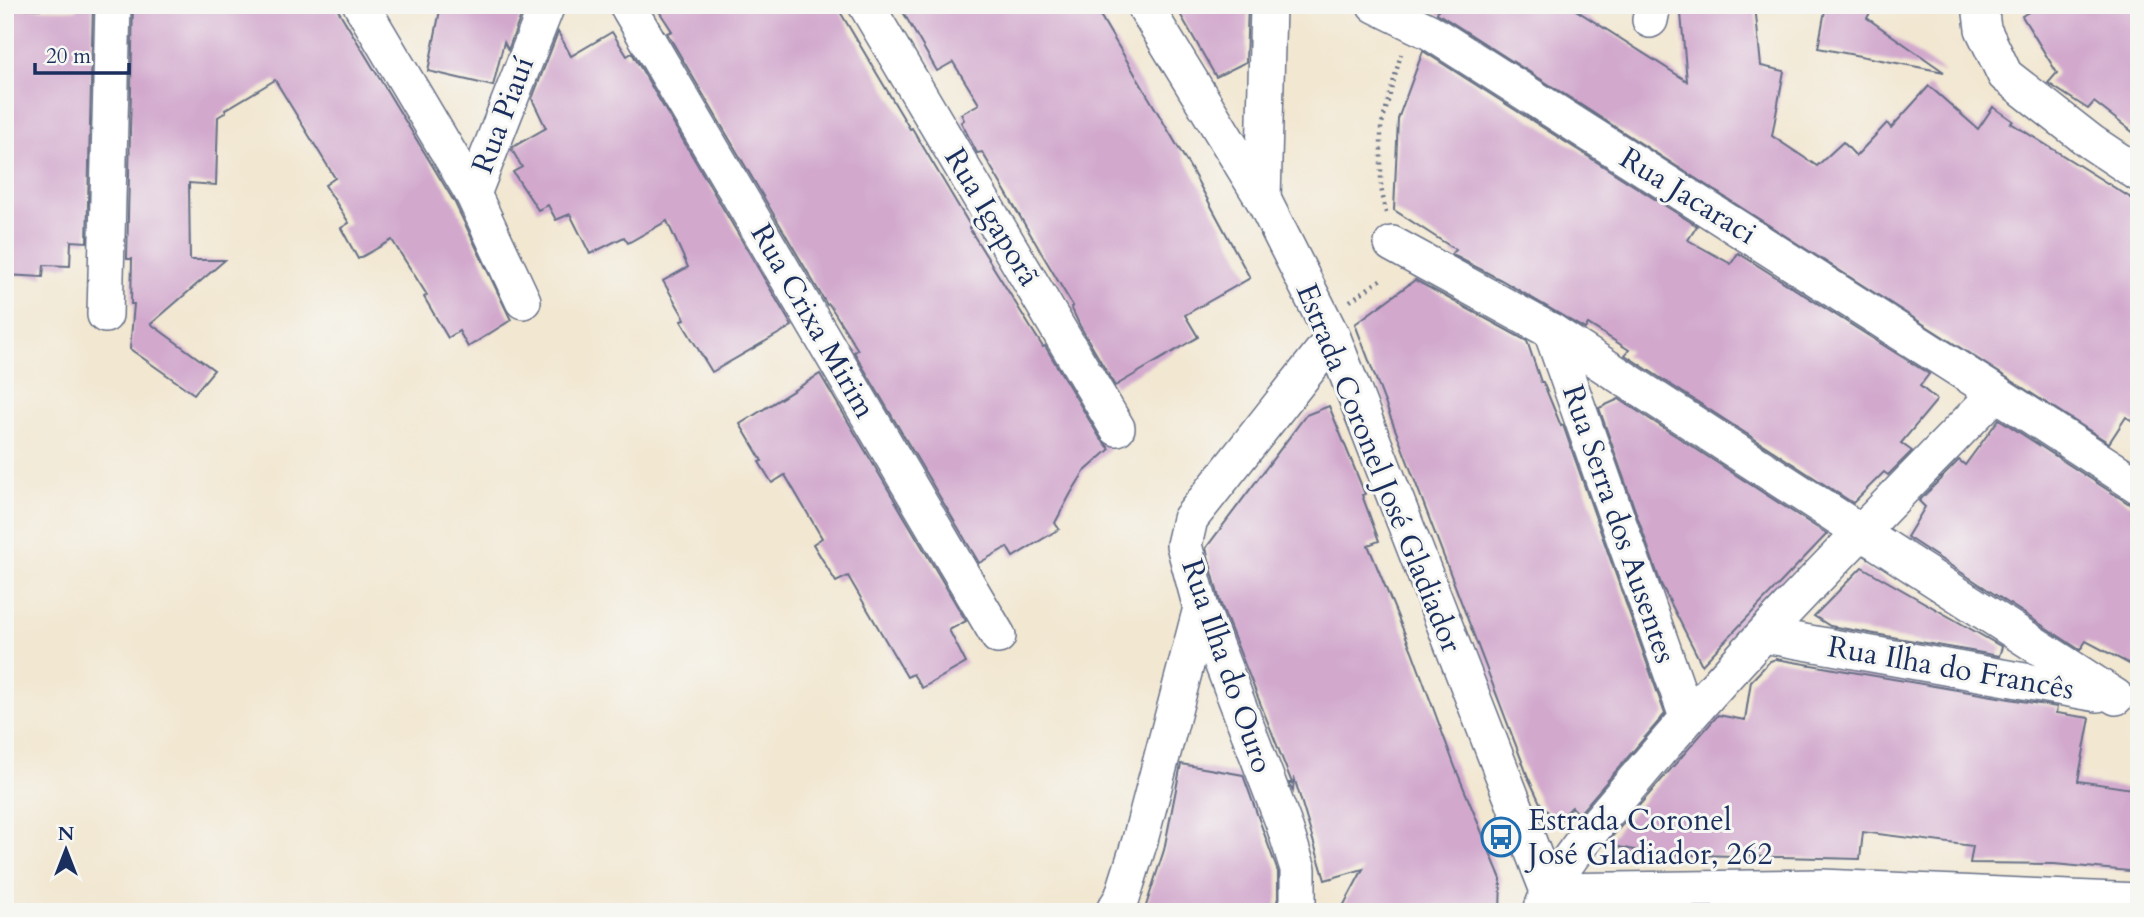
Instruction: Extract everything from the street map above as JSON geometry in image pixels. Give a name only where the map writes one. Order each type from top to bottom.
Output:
[{"type":"street","points":[[105,315],[113,5]]},
{"type":"street","points":[[361,5],[473,194]]},
{"type":"street","name":"Rua Piauí","points":[[523,300],[473,194],[547,5]]},
{"type":"street","name":"Rua Crixa Mirim","points":[[627,5],[998,636]]},
{"type":"street","name":"Rua Igaporã","points":[[866,5],[1117,428]]},
{"type":"street","name":"Estrada Coronel José Gladiador","points":[[1144,5],[1263,199],[1328,329],[1544,901]]},
{"type":"street","points":[[1263,199],[1268,5]]},
{"type":"street","name":"Rua Jacaraci","points":[[1376,5],[1430,32],[2139,486]]},
{"type":"street","points":[[1980,5],[1983,29],[2005,75],[2091,142],[2139,174]]},
{"type":"street","points":[[1403,249],[1550,331],[1861,532],[2127,699]]},
{"type":"street","name":"Rua Ilha do Ouro","points":[[1294,912],[1298,902],[1298,869],[1283,822],[1201,608],[1184,545],[1190,519],[1328,329]]},
{"type":"street","name":"Rua Serra dos Ausentes","points":[[1550,331],[1687,717]]},
{"type":"street","points":[[1544,901],[1596,826],[1687,717],[1996,393]]},
{"type":"street","points":[[1113,912],[1122,898],[1139,844],[1201,608]]},
{"type":"street","name":"Rua Ilha do Francês","points":[[1764,635],[2127,699]]},
{"type":"street","points":[[1544,901],[2139,901]]},
{"type":"path","points":[[1328,329],[1403,249],[1381,187],[1381,127],[1412,23]]},
{"type":"building","points":[[77,5],[93,5],[87,242],[71,241],[70,266],[44,265],[43,277],[5,275],[5,102],[9,8],[77,10]]},
{"type":"building","points":[[133,5],[335,5],[455,203],[511,320],[468,347],[459,331],[448,338],[424,297],[427,295],[392,240],[358,259],[341,228],[349,223],[325,185],[335,178],[275,80],[218,117],[216,185],[189,183],[190,260],[225,260],[151,324],[214,370],[194,394],[130,349],[134,304],[131,304],[132,259],[127,259]]},
{"type":"building","points":[[441,5],[525,5],[508,50],[504,42],[493,86],[428,71]]},
{"type":"building","points":[[655,5],[836,5],[910,129],[912,128],[971,227],[969,228],[1100,438],[1110,449],[1084,472],[1055,523],[1059,529],[1013,557],[1007,547],[979,563],[854,352],[858,350],[829,304],[827,305],[667,33],[672,31]]},
{"type":"building","points":[[899,5],[1094,5],[1191,169],[1250,278],[1185,315],[1198,337],[1115,386],[1080,326],[1071,307],[1073,306],[982,152],[977,153],[961,122],[964,120],[961,114],[979,104],[953,62],[937,71]]},
{"type":"building","points":[[1175,5],[1248,5],[1246,62],[1216,77]]},
{"type":"building","points":[[1440,5],[1568,5],[1687,81],[1681,14],[1699,13],[1698,5],[1755,5],[1761,66],[1784,71],[1772,136],[1817,166],[1843,142],[1856,156],[1887,123],[1891,128],[1929,86],[1978,129],[1993,107],[2013,121],[2011,123],[2139,203],[2139,425],[2126,417],[2109,443],[1437,13]]},
{"type":"building","points":[[1826,5],[1875,5],[1867,18],[1944,72],[1818,48]]},
{"type":"building","points":[[2040,5],[2139,5],[2139,137],[2094,102],[2088,109],[2048,83],[2057,73],[2022,16]]},
{"type":"building","points":[[558,32],[571,56],[612,32],[627,56],[632,53],[792,326],[712,372],[681,321],[685,319],[663,281],[688,267],[667,221],[628,243],[624,237],[590,254],[570,214],[556,220],[548,205],[538,210],[513,172],[522,167],[512,150],[546,128],[532,99]]},
{"type":"building","points":[[1423,51],[1697,226],[1688,240],[1731,264],[1738,253],[1929,374],[1920,386],[1937,400],[1901,443],[1912,451],[1888,475],[1884,472],[1853,503],[1625,355],[1629,350],[1588,324],[1585,329],[1451,254],[1456,250],[1394,210],[1398,119]]},
{"type":"building","points":[[1415,280],[1527,341],[1541,382],[1561,426],[1563,425],[1665,714],[1579,814],[1572,807],[1557,822],[1540,803],[1528,777],[1355,324]]},
{"type":"building","points":[[820,374],[966,621],[949,630],[966,663],[922,688],[913,674],[907,677],[848,576],[836,582],[813,544],[822,538],[785,475],[772,483],[740,424]]},
{"type":"building","points":[[1619,399],[1827,534],[1702,665],[1661,584],[1599,408]]},
{"type":"building","points":[[1329,406],[1365,494],[1362,495],[1379,541],[1368,545],[1501,879],[1500,912],[1340,912],[1363,869],[1325,880],[1294,777],[1293,791],[1220,602],[1206,548],[1306,415]]},
{"type":"building","points":[[1999,419],[2128,503],[2139,506],[2139,669],[2086,641],[2080,650],[1907,537],[1925,507],[1919,501],[1959,460],[1965,465]]},
{"type":"building","points":[[1862,567],[2002,647],[1999,656],[1830,626],[1814,616]]},
{"type":"building","points":[[1776,659],[2057,707],[2056,713],[2090,718],[2078,781],[2139,790],[2139,872],[2054,864],[1970,863],[1973,846],[1863,832],[1860,859],[1654,854],[1619,847],[1609,840],[1718,715],[1745,720],[1751,681],[1770,661]]},
{"type":"building","points":[[1181,764],[1243,775],[1278,872],[1278,898],[1274,912],[1144,912],[1164,850]]},
{"type":"place","name":"Estrada Coronel José Gladiador, 262","points":[[1501,837]]}]
